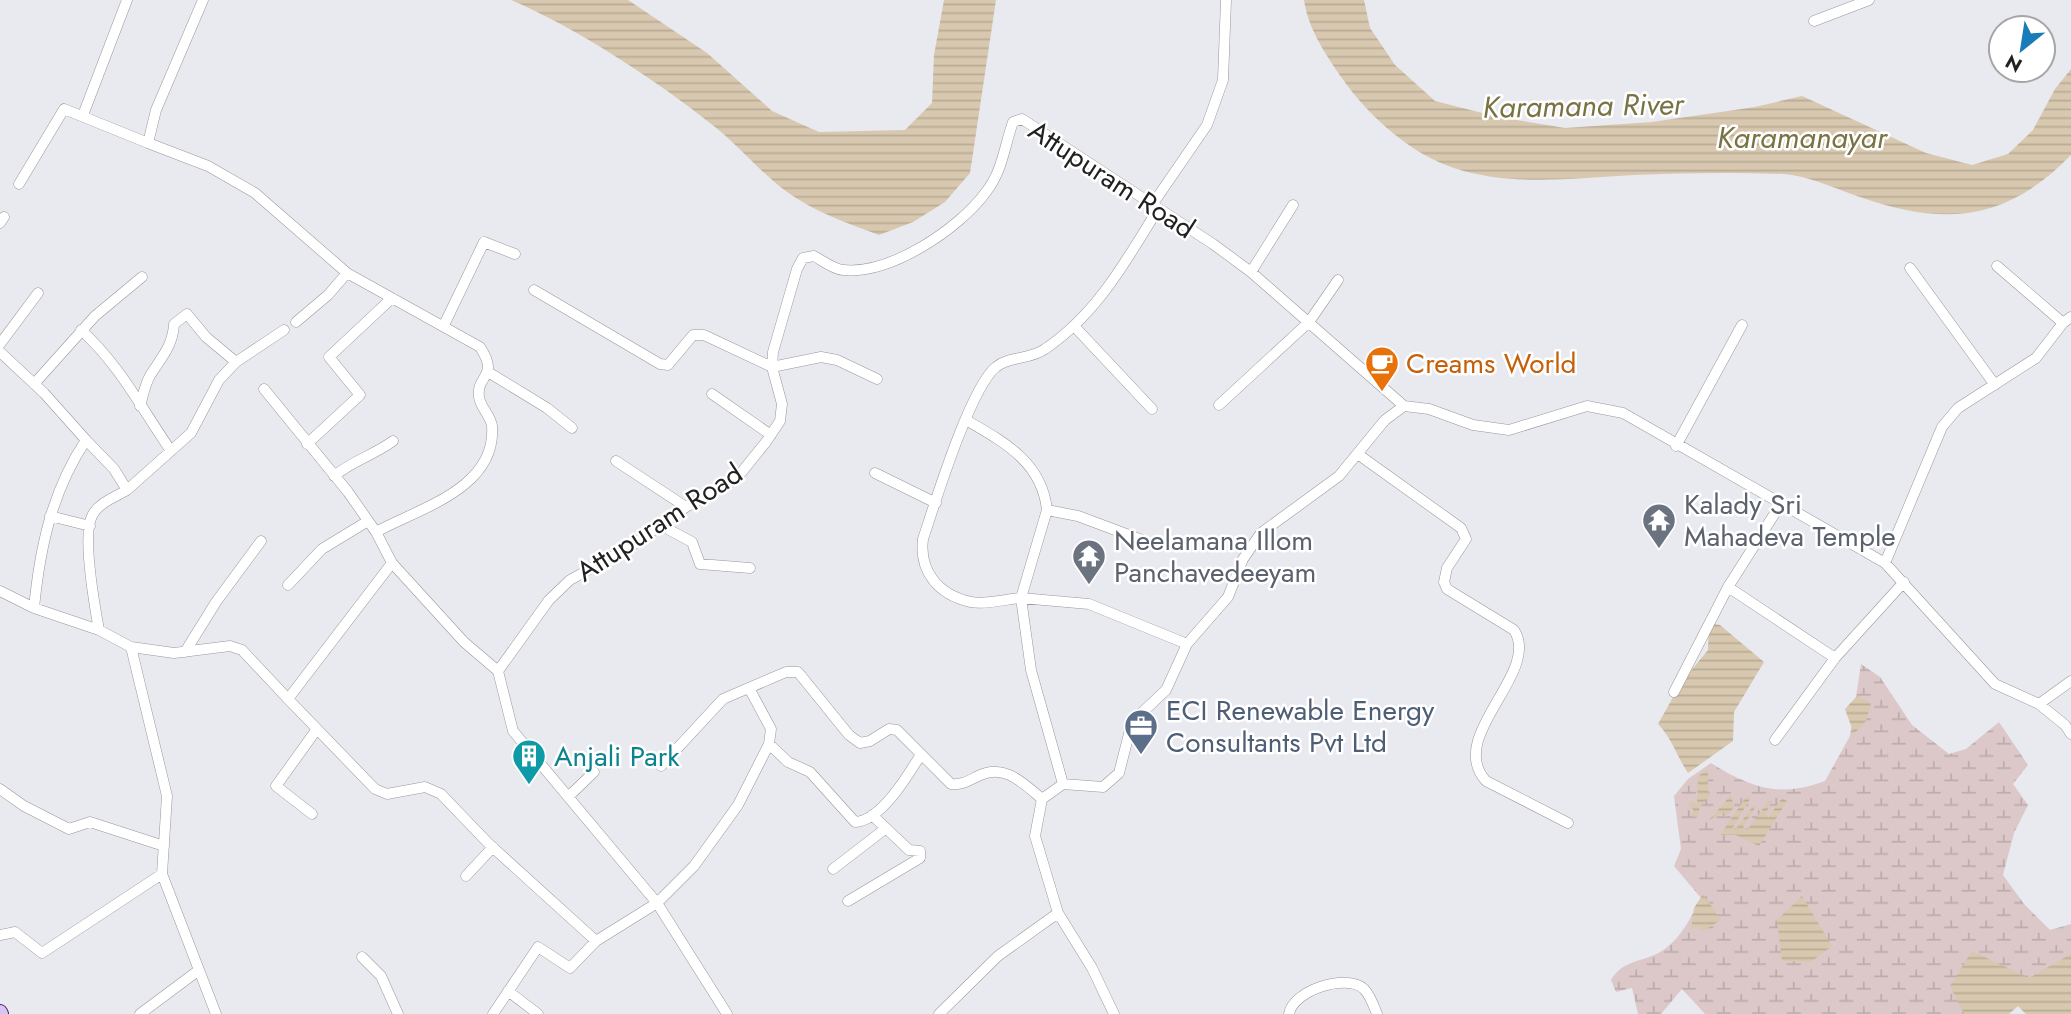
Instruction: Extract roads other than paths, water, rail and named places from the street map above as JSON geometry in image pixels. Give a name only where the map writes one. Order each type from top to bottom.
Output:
[{"type":"street","points":[[83,115],[127,0]]},
{"type":"street","points":[[148,143],[156,110],[203,0]]},
{"type":"street","points":[[1186,644],[1088,604],[1021,598],[973,602],[937,585],[925,571],[921,555],[936,503],[966,420],[995,367],[1006,361],[1035,356],[1074,326],[1111,284],[1155,207],[1207,125],[1223,80],[1226,0]]},
{"type":"street","points":[[1814,21],[1869,0]]},
{"type":"street","points":[[19,184],[64,109],[83,115],[208,166],[255,193],[347,273],[480,347],[489,361],[488,372],[479,390],[479,400],[492,424],[487,455],[460,489],[447,499],[376,532]]},
{"type":"street","name":"Attupuram Road","points":[[498,671],[549,600],[570,580],[736,479],[771,435],[780,421],[782,404],[772,367],[773,352],[797,269],[803,258],[814,256],[840,270],[861,270],[921,248],[959,220],[986,192],[1004,162],[1013,122],[1022,119],[1251,272],[1404,406]]},
{"type":"street","points":[[1251,272],[1293,205]]},
{"type":"street","points":[[444,325],[484,242],[515,254]]},
{"type":"street","points":[[1885,563],[1942,427],[1958,408],[2036,358],[2067,320],[1997,266]]},
{"type":"street","points":[[1910,268],[1995,385]]},
{"type":"street","points":[[296,322],[328,295],[347,273]]},
{"type":"street","points":[[34,384],[80,330],[142,277]]},
{"type":"street","points":[[1219,405],[1309,322],[1338,280]]},
{"type":"street","points":[[534,290],[660,364],[667,365],[693,335],[704,335],[772,367],[821,357],[837,360],[877,379]]},
{"type":"street","points":[[0,344],[38,293]]},
{"type":"street","points":[[307,444],[360,395],[329,357],[392,298]]},
{"type":"street","points":[[140,407],[149,376],[164,357],[174,337],[174,324],[187,314],[206,337],[236,362]]},
{"type":"street","points":[[1676,446],[1742,325]]},
{"type":"street","points":[[1074,326],[1152,409]]},
{"type":"street","points":[[80,330],[122,373],[140,407],[171,451]]},
{"type":"street","points":[[99,630],[89,544],[91,517],[100,506],[127,490],[191,433],[219,380],[236,362],[284,330]]},
{"type":"street","points":[[0,352],[114,469],[127,490]]},
{"type":"street","points":[[488,372],[547,408],[572,428]]},
{"type":"street","points":[[264,389],[368,521],[392,564],[446,624],[498,671],[513,732],[657,903],[727,1014]]},
{"type":"street","points":[[712,394],[771,435]]},
{"type":"street","points":[[1114,1014],[1091,968],[1058,913],[1035,836],[1042,799],[1063,784],[1095,788],[1110,783],[1123,762],[1132,722],[1166,690],[1186,644],[1228,597],[1247,551],[1261,533],[1339,476],[1359,455],[1385,420],[1404,406],[1429,408],[1473,425],[1509,430],[1587,406],[1623,413],[1676,446],[1782,502],[1885,563],[1995,684],[2039,704],[2065,725],[2071,734]]},
{"type":"street","points":[[966,420],[1006,443],[1027,461],[1040,480],[1047,510],[1021,598],[1031,670],[1063,784]]},
{"type":"street","points":[[34,608],[50,516],[59,487],[86,440]]},
{"type":"street","points":[[334,476],[355,459],[367,459],[393,441]]},
{"type":"street","points":[[1359,455],[1461,528],[1466,539],[1447,568],[1444,582],[1447,589],[1514,630],[1518,638],[1519,651],[1513,669],[1478,740],[1474,760],[1476,770],[1486,781],[1568,823]]},
{"type":"street","points":[[616,461],[686,507]]},
{"type":"street","points":[[875,474],[936,503]]},
{"type":"street","points":[[1674,692],[1728,587],[1782,502]]},
{"type":"street","points":[[1047,510],[1078,516],[1142,540]]},
{"type":"street","points":[[50,516],[90,526]]},
{"type":"street","points":[[288,585],[322,549],[368,521]]},
{"type":"street","points":[[662,526],[692,542],[700,564],[750,568]]},
{"type":"street","points":[[185,652],[216,602],[261,541]]},
{"type":"street","points":[[288,699],[392,564]]},
{"type":"street","points":[[1775,740],[1835,658],[1904,582]]},
{"type":"street","points":[[1728,587],[1835,658]]},
{"type":"street","points":[[0,591],[34,608],[99,630],[131,647],[185,652],[230,646],[242,650],[375,789],[387,794],[425,787],[441,794],[493,847],[596,942]]},
{"type":"street","points":[[131,647],[167,796],[162,874],[216,1014]]},
{"type":"street","points":[[661,766],[714,705],[786,672],[798,672],[849,735],[860,743],[870,741],[889,729],[906,736],[951,784],[961,785],[983,774],[1000,770],[1013,776],[1042,799]]},
{"type":"street","points":[[2039,704],[2071,681]]},
{"type":"street","points":[[493,1014],[538,947],[570,968],[596,942],[657,903],[694,866],[738,805],[769,744],[769,721],[749,688]]},
{"type":"street","points":[[313,814],[276,786],[317,729]]},
{"type":"street","points":[[769,744],[788,762],[810,772],[856,822],[864,822],[902,786],[921,754]]},
{"type":"street","points":[[568,797],[594,772]]},
{"type":"street","points":[[0,789],[24,806],[69,829],[90,822],[164,846]]},
{"type":"street","points":[[848,901],[920,858],[920,851],[909,850],[872,815]]},
{"type":"street","points":[[833,869],[885,829]]},
{"type":"street","points":[[466,876],[493,847]]},
{"type":"street","points":[[0,935],[15,932],[42,953],[162,874]]},
{"type":"street","points":[[939,1014],[998,956],[1058,913]]},
{"type":"street","points":[[362,957],[381,976],[398,1014]]},
{"type":"street","points":[[140,1014],[199,970]]},
{"type":"street","points":[[1289,1014],[1297,997],[1307,991],[1354,984],[1364,988],[1377,1014]]},
{"type":"street","points":[[509,991],[538,1014]]},
{"type":"water","points":[[511,0],[628,0],[707,53],[772,111],[819,132],[905,130],[932,103],[934,55],[944,0],[996,0],[970,173],[945,202],[913,222],[879,235],[855,226],[820,211],[787,192],[715,127],[643,74],[563,25]]},
{"type":"water","name":"Karamanayar","points":[[1304,0],[1364,0],[1370,28],[1395,65],[1435,101],[1498,117],[1565,128],[1652,122],[1755,107],[1802,96],[1926,153],[1972,165],[2008,154],[2033,130],[2055,89],[2071,69],[2071,155],[2024,193],[1999,205],[1974,212],[1949,214],[1922,213],[1893,207],[1812,180],[1782,174],[1670,174],[1543,180],[1476,174],[1454,168],[1423,154],[1394,134],[1368,110],[1347,85],[1320,44]]},
{"type":"water","points":[[1709,623],[1720,625],[1764,662],[1734,712],[1733,741],[1688,773],[1658,724],[1681,683],[1708,650]]},
{"type":"water","points":[[1857,696],[1871,703],[1866,721],[1854,734],[1845,709]]},
{"type":"water","points":[[1706,771],[1708,791],[1711,794],[1700,807],[1697,818],[1691,815],[1694,810],[1689,807],[1690,802],[1697,803],[1698,776]]},
{"type":"water","points":[[1731,795],[1734,807],[1725,818],[1724,812],[1709,820]]},
{"type":"water","points":[[1746,797],[1750,799],[1732,829],[1734,831],[1753,806],[1756,806],[1743,827],[1747,830],[1768,802],[1772,801],[1766,813],[1768,818],[1782,798],[1787,801],[1759,846],[1736,835],[1720,835]]},
{"type":"water","points":[[1703,894],[1721,920],[1703,931],[1697,926],[1691,930],[1694,908]]},
{"type":"water","points":[[1802,896],[1832,946],[1811,962],[1782,961],[1777,920]]},
{"type":"water","points":[[1972,951],[2029,978],[2071,954],[2071,1014],[2026,1014],[2018,1006],[2009,1014],[1964,1014],[1950,986]]},
{"type":"place","name":"Creams World","points":[[1382,393]]},
{"type":"place","name":"Kalady Sri Mahadeva Temple","points":[[1659,550]]},
{"type":"place","name":"Neelamana Illom Panchavedeeyam","points":[[1089,586]]},
{"type":"place","name":"ECI Renewable Energy Consultants Pvt Ltd","points":[[1141,756]]},
{"type":"place","name":"Anjali Park","points":[[529,786]]},
{"type":"water label","name":"Karamana River","points":[[1583,106]]}]
